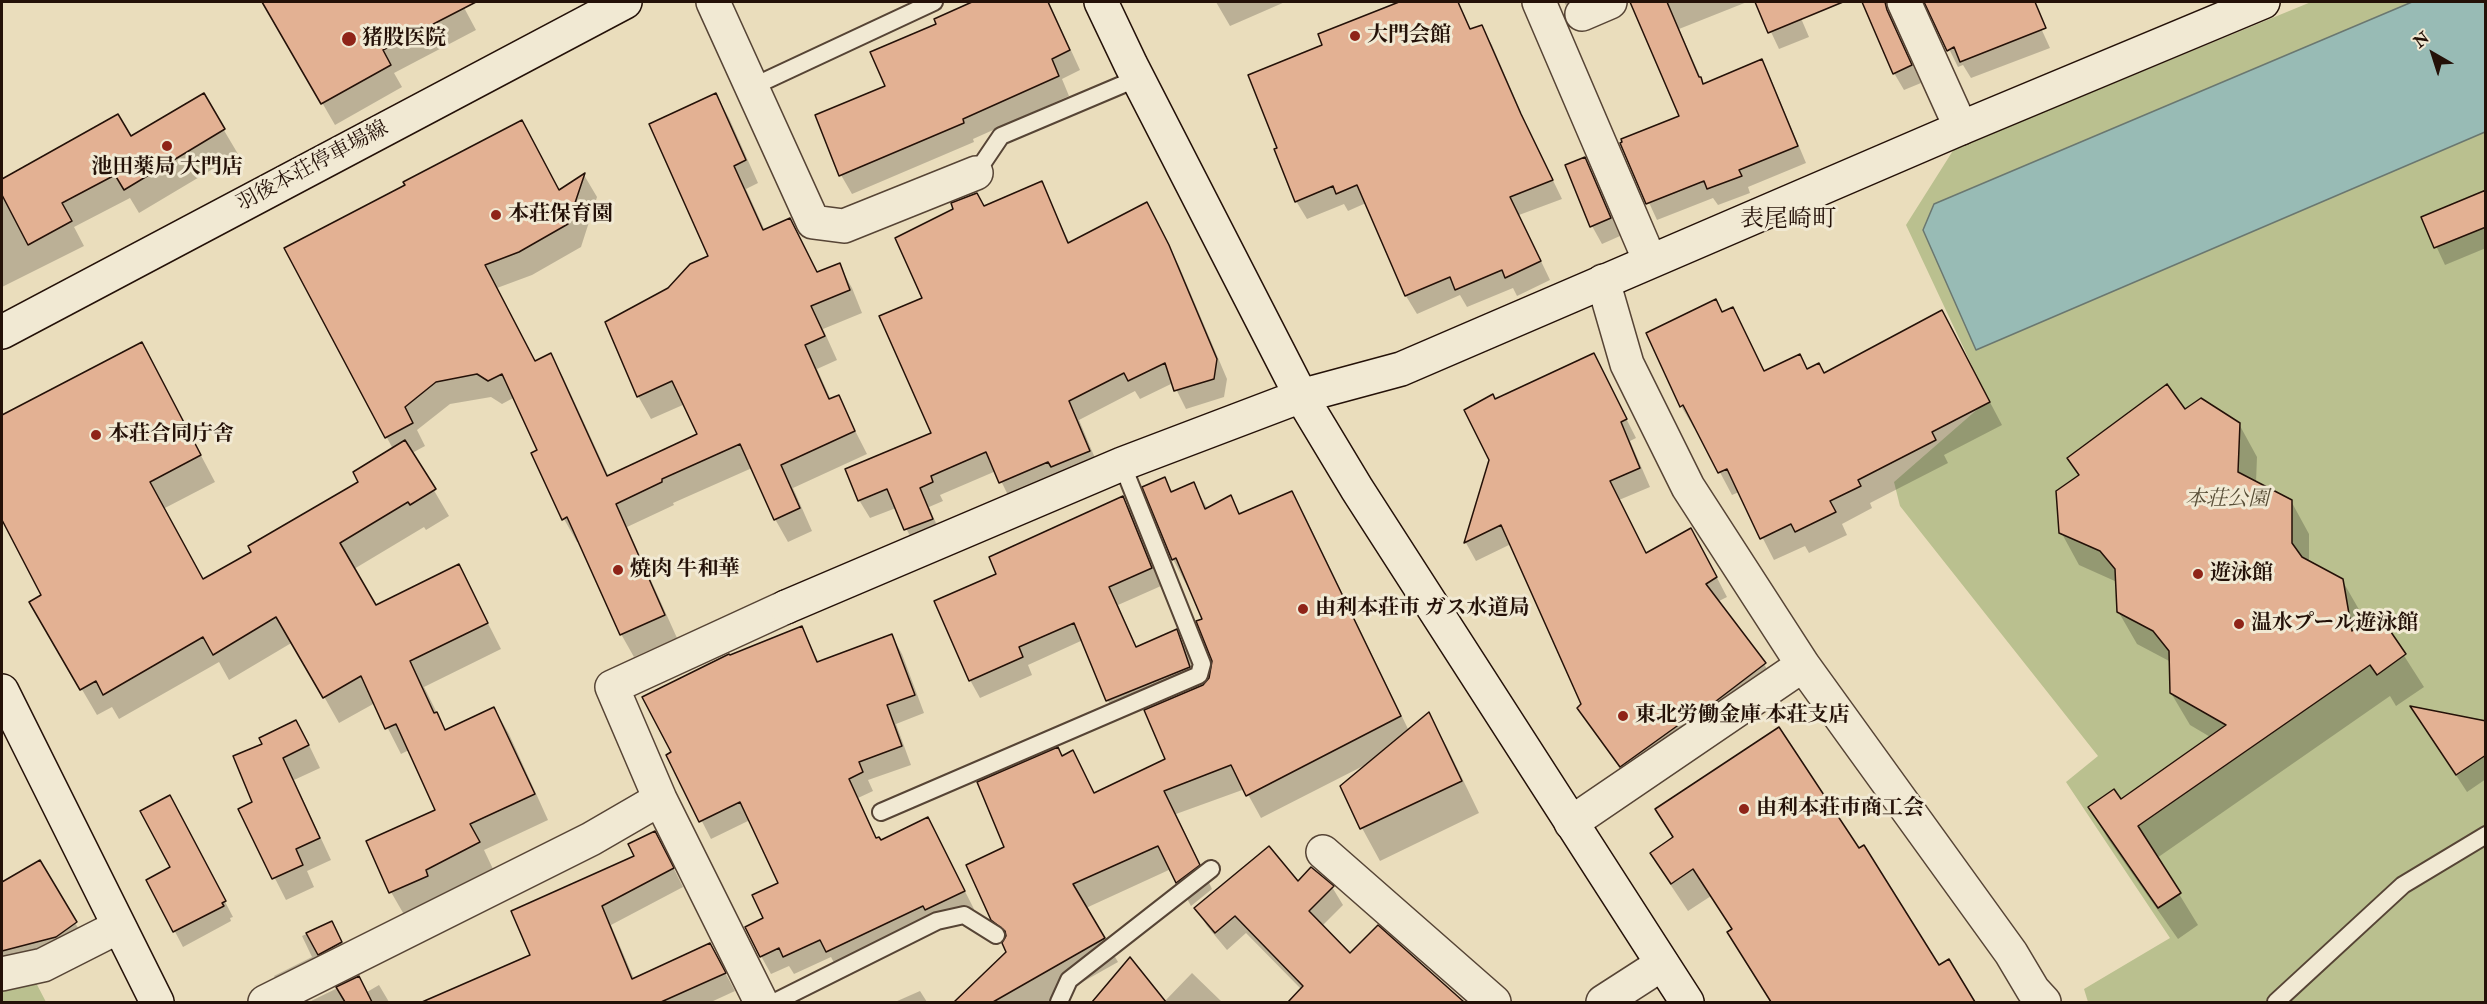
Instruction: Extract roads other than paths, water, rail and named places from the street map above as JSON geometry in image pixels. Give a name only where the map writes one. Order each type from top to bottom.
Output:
[{"type":"street","name":"羽後本荘停車場線","points":[[2,332],[625,2]]},
{"type":"street","points":[[713,2],[813,222],[844,225],[976,172]]},
{"type":"street","points":[[1101,2],[1301,396],[1357,489],[1687,1002]]},
{"type":"street","points":[[1539,2],[1650,261]]},
{"type":"street","points":[[1904,2],[1960,128]]},
{"type":"street","points":[[761,1002],[660,799],[612,687],[786,608],[1122,464],[1301,396],[1401,369],[1960,128],[2263,2]]},
{"type":"street","points":[[1603,281],[1627,364],[1688,487],[1803,665],[2012,953],[2033,990],[2044,1002]]},
{"type":"street","points":[[1570,823],[1803,665]]},
{"type":"street","points":[[2,692],[157,1002]]},
{"type":"street","points":[[265,1002],[591,839],[660,799]]},
{"type":"street","points":[[1323,852],[1494,1002]]},
{"type":"street","points":[[2,974],[43,965],[118,927]]},
{"type":"street","points":[[1603,1002],[1662,964]]},
{"type":"lane","points":[[752,87],[934,2]]},
{"type":"lane","points":[[976,172],[1001,136],[1138,78]]},
{"type":"lane","points":[[881,812],[1199,675],[1202,664],[1122,464]]},
{"type":"lane","points":[[2276,1002],[2304,979],[2347,935],[2403,885],[2486,835]]},
{"type":"lane","points":[[1059,1002],[1069,980],[1210,869]]},
{"type":"lane","points":[[775,1002],[938,921],[964,915],[996,935]]},
{"type":"water","points":[[2412,2],[2485,2],[2485,132],[1976,350],[1923,230],[1934,204]]},
{"type":"place","name":"大門会館","points":[[1355,36]]},
{"type":"place","name":"猪股医院","points":[[349,39]]},
{"type":"place","name":"池田薬局 大門店","points":[[167,146]]},
{"type":"place","name":"本荘保育園","points":[[496,215]]},
{"type":"place","name":"本荘合同庁舎","points":[[96,435]]},
{"type":"place","name":"焼肉 牛和華","points":[[618,570]]},
{"type":"place","name":"遊泳館","points":[[2198,574]]},
{"type":"place","name":"由利本荘市 ガス水道局","points":[[1303,609]]},
{"type":"place","name":"温水プール遊泳館","points":[[2239,624]]},
{"type":"place","name":"東北労働金庫 本荘支店","points":[[1623,716]]},
{"type":"place","name":"由利本荘市商工会","points":[[1744,809]]},
{"type":"district","name":"表尾崎町","points":[[1788,221]]},
{"type":"park label","name":"本荘公園","points":[[2227,500]]}]
